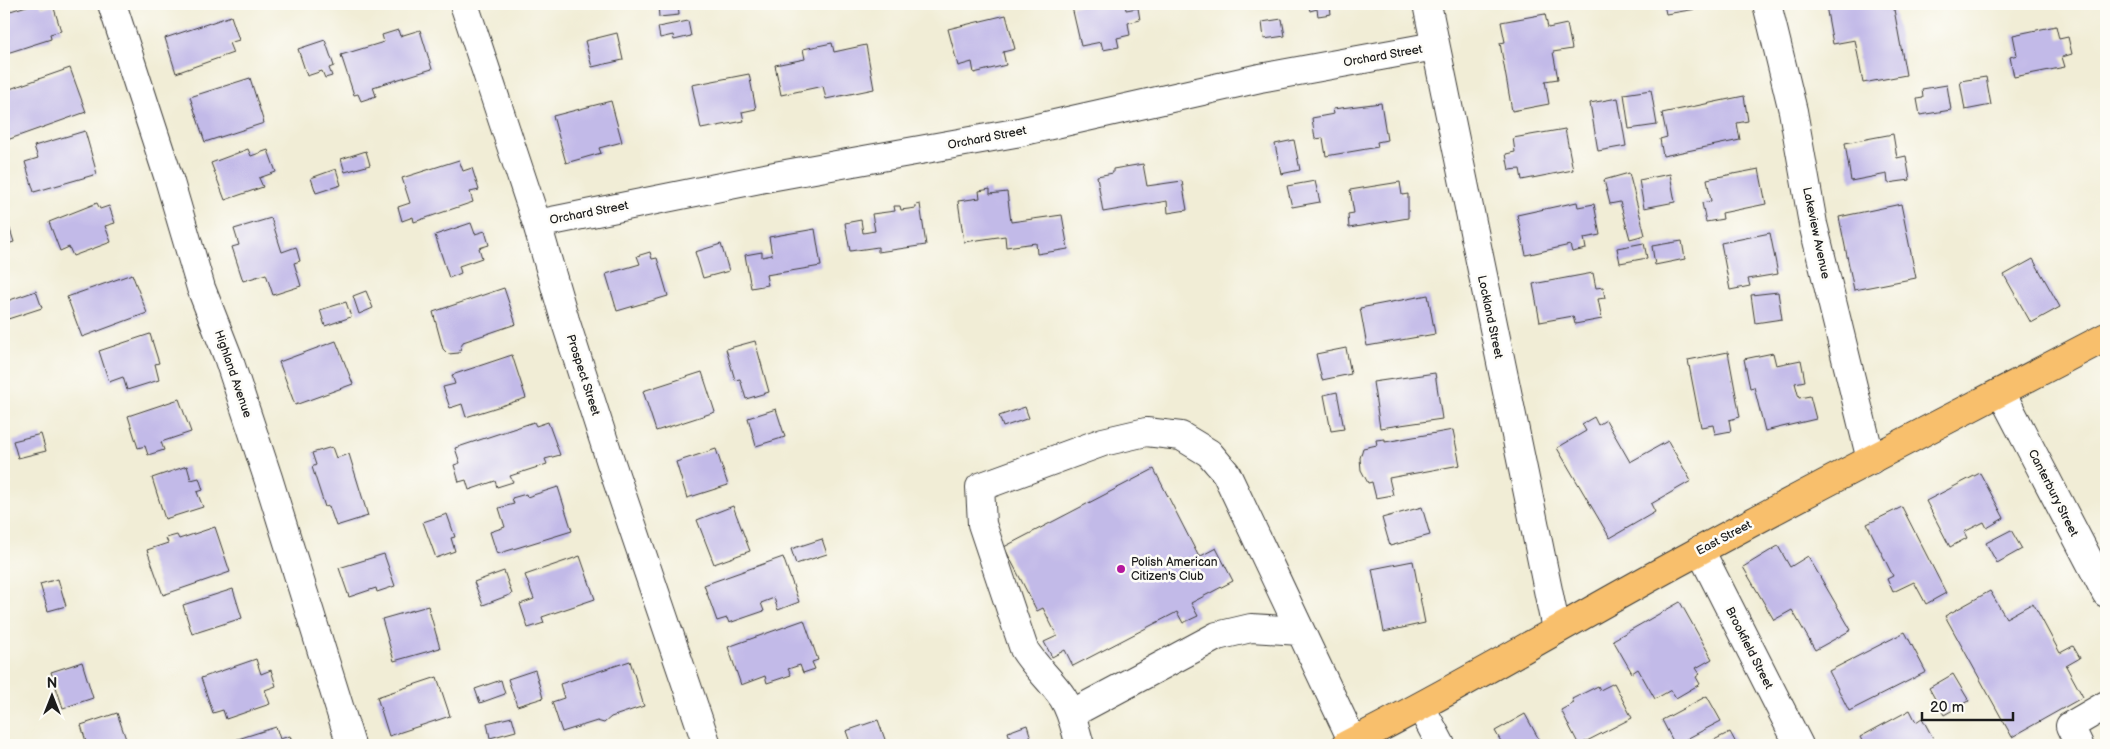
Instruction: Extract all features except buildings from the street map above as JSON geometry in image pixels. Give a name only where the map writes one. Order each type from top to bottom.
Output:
[{"type":"main road","name":"East Street","points":[[1349,743],[1421,707],[1556,629],[1700,550],[2106,337]]},
{"type":"street","name":"Highland Avenue","points":[[112,4],[169,179],[201,288],[228,357],[265,468],[350,745]]},
{"type":"street","name":"Prospect Street","points":[[464,4],[537,224],[565,320],[611,464],[707,745]]},
{"type":"street","name":"Lockland Street","points":[[1427,4],[1556,629]]},
{"type":"street","name":"Lakeview Avenue","points":[[1767,4],[1793,110],[1813,224],[1871,460]]},
{"type":"street","name":"Orchard Street","points":[[537,224],[775,176],[1015,133],[1260,78],[1435,46]]},
{"type":"street","name":"Canterbury Street","points":[[2001,392],[2106,593]]},
{"type":"street","points":[[1080,745],[1072,714],[1062,697],[1035,666],[1024,649],[982,524],[980,487],[1103,442],[1146,432],[1181,436],[1209,453],[1226,473],[1300,630],[1349,743]]},
{"type":"street","name":"Brookfield Street","points":[[1700,550],[1799,745]]},
{"type":"street","points":[[1072,714],[1217,636],[1251,628],[1300,630]]},
{"type":"street","points":[[2079,745],[2070,726],[2106,705]]},
{"type":"street","points":[[1421,707],[1441,745]]},
{"type":"place","name":"Polish American Citizen's Club","points":[[1121,569]]}]
